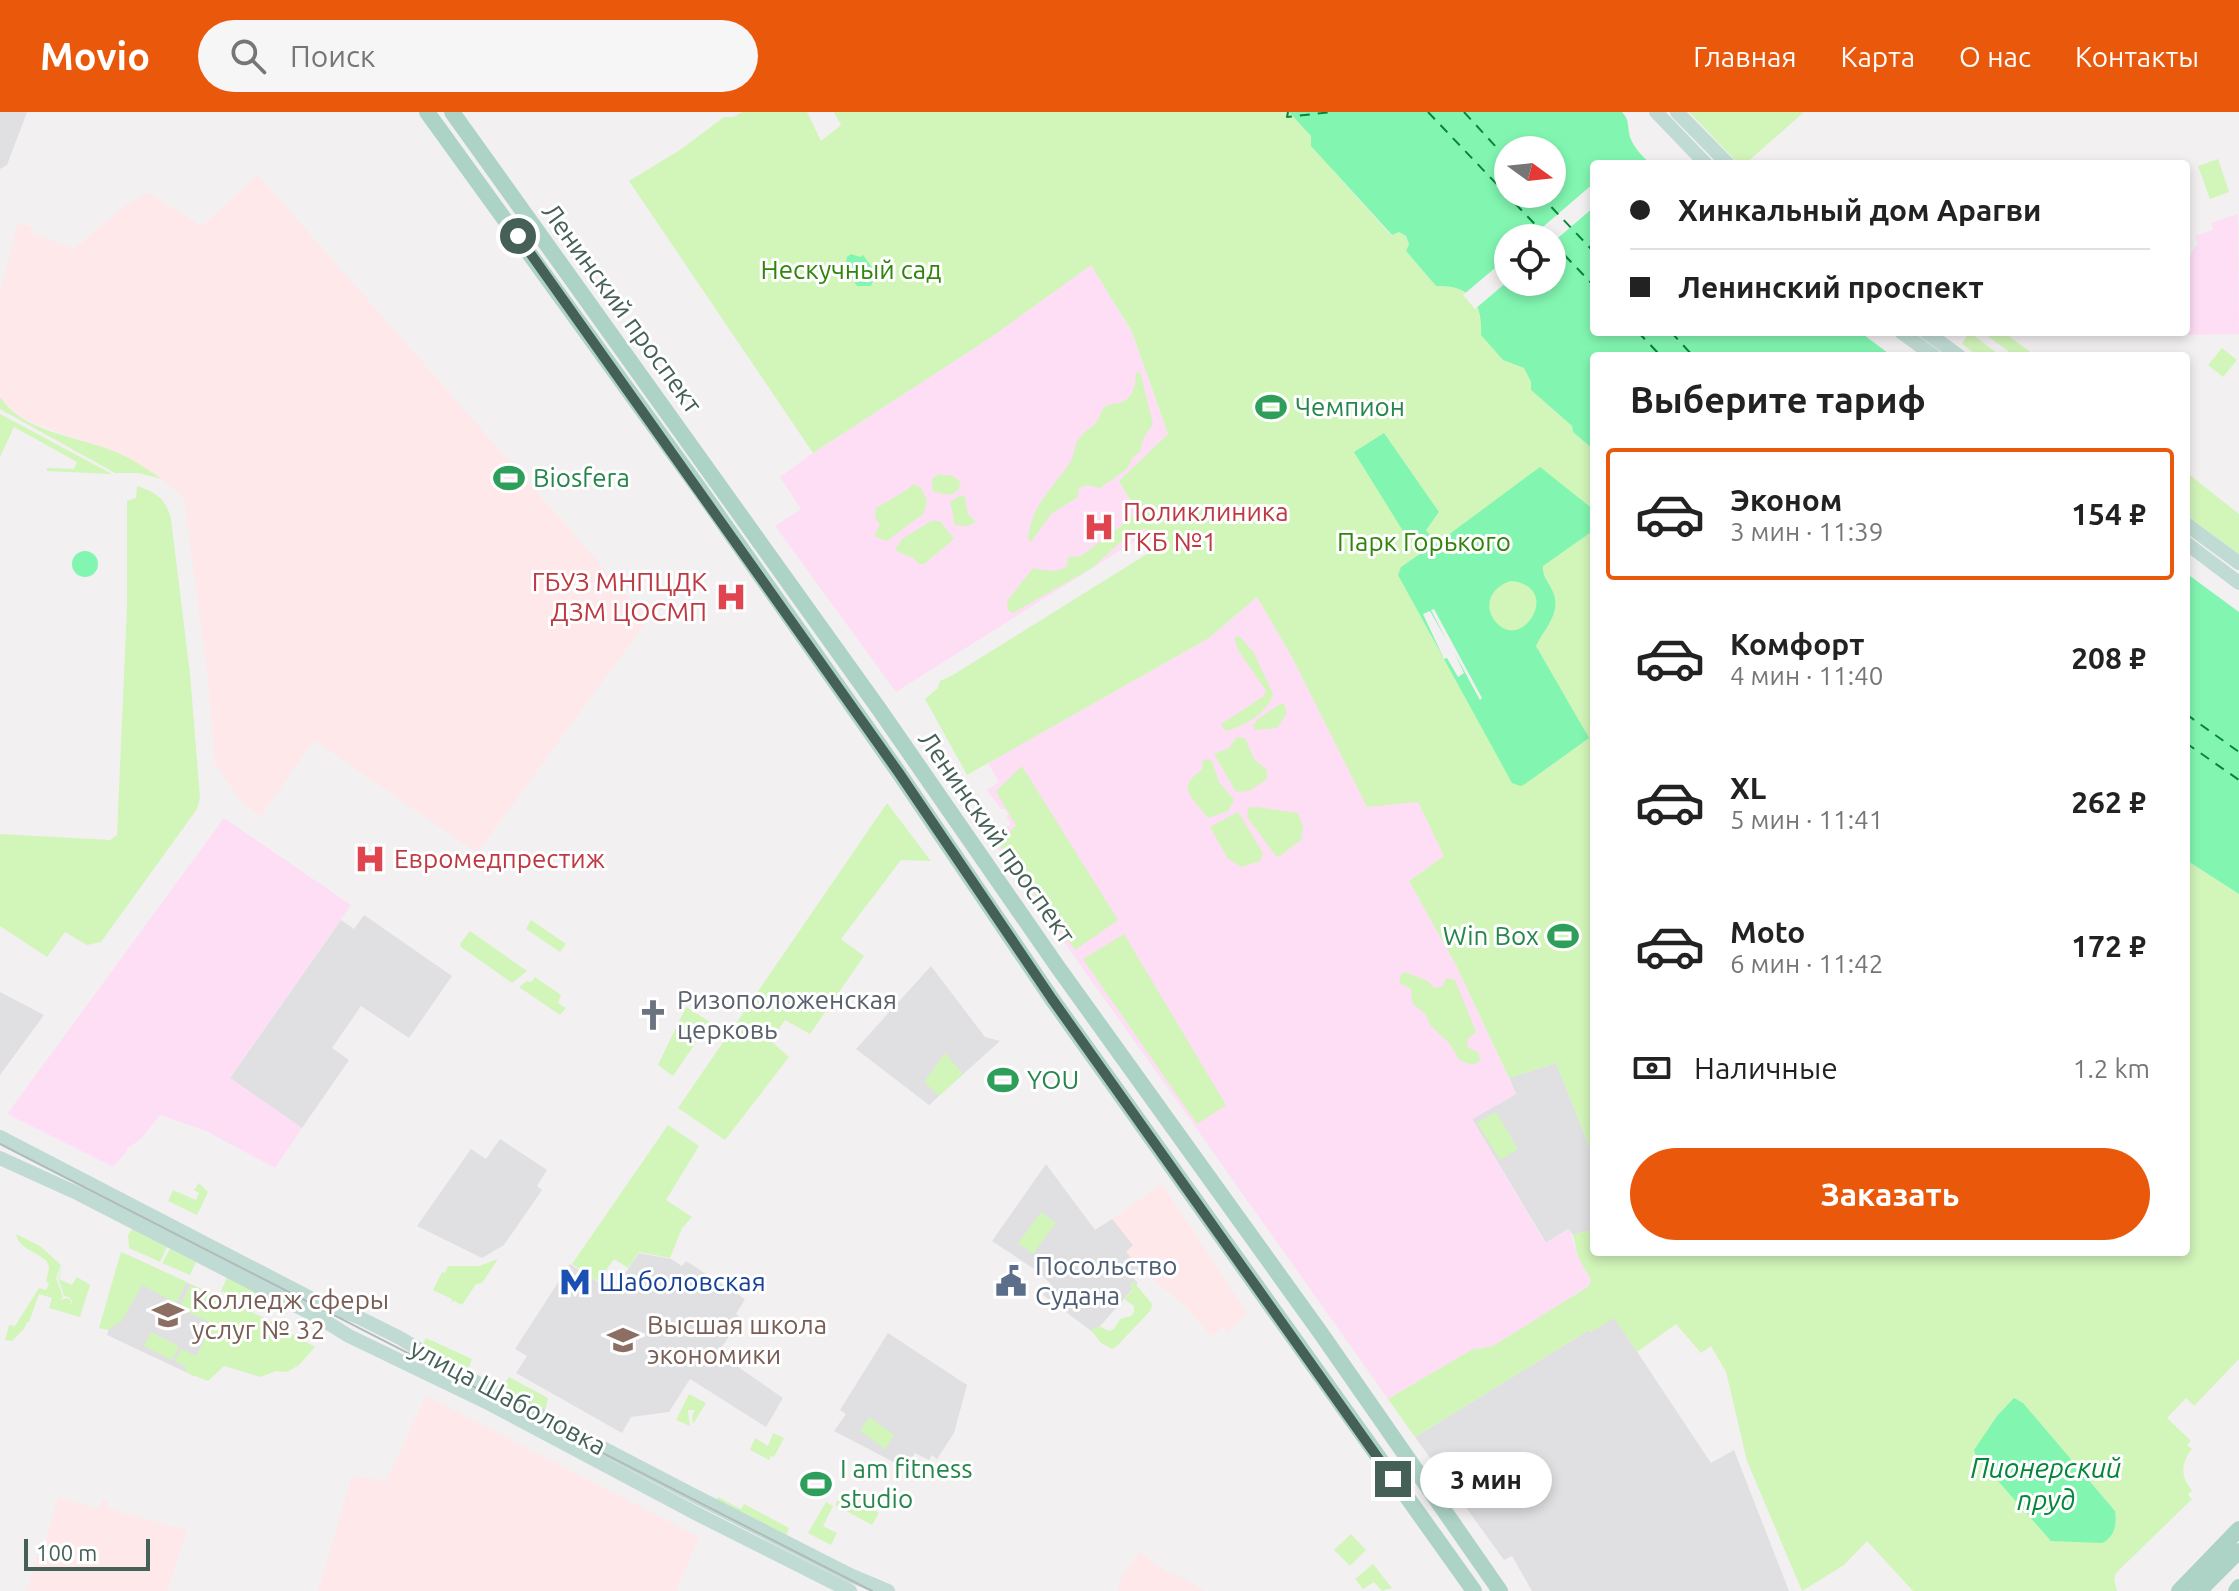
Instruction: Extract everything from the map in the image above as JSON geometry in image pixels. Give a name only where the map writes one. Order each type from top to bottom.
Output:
[{"type":"main road","name":"Ленинский проспект","points":[[427,112],[701,491],[899,773],[1043,986],[1474,1591]]},
{"type":"main road","name":"Ленинский проспект","points":[[452,112],[852,671],[1057,966],[1327,1341],[1500,1591]]},
{"type":"main road","points":[[1656,112],[1702,160]]},
{"type":"main road","points":[[1677,112],[1724,160]]},
{"type":"main road","points":[[1906,336],[1928,352]]},
{"type":"main road","points":[[1932,336],[1954,352]]},
{"type":"main road","points":[[2190,527],[2239,563]]},
{"type":"main road","points":[[2190,546],[2239,583]]},
{"type":"main road","name":"улица Шаболовка","points":[[0,1137],[322,1304],[358,1317],[400,1338],[460,1374],[693,1495],[850,1575],[888,1591]]},
{"type":"main road","name":"улица Шаболовка","points":[[0,1158],[132,1221],[349,1336],[490,1404],[694,1513],[850,1591]]},
{"type":"main road","points":[[2179,1591],[2239,1529]]},
{"type":"main road","points":[[2199,1591],[2239,1551]]},
{"type":"main road","points":[[2165,1591],[2203,1566]]},
{"type":"shaded area","points":[[0,112],[27,112],[7,165],[0,169]]},
{"type":"shaded area","points":[[258,175],[636,605],[646,622],[477,853],[314,740],[261,816],[243,804],[215,764],[208,679],[184,498],[162,479],[119,453],[32,423],[8,409],[0,397],[0,293],[18,222],[32,227],[31,233],[74,249],[123,207],[148,193],[202,226]]},
{"type":"shaded area","points":[[2238,214],[2239,334],[2190,335],[2190,254],[2198,244],[2195,236],[2213,230],[2211,223]]},
{"type":"shaded area","points":[[1091,264],[1132,333],[1168,434],[1119,481],[1148,533],[896,692],[775,526],[801,509],[780,477],[990,338]]},
{"type":"shaded area","points":[[1257,597],[1292,657],[1367,806],[1418,802],[1444,856],[1409,881],[1456,965],[1516,1094],[1472,1119],[1545,1243],[1569,1229],[1578,1257],[1591,1280],[1589,1286],[1567,1302],[1493,1346],[1471,1350],[1388,1399],[991,839],[1011,824],[1005,809],[1001,809],[987,790],[999,782],[988,763],[1209,638]]},
{"type":"shaded area","points":[[224,818],[351,905],[230,1078],[302,1128],[275,1168],[206,1131],[160,1115],[141,1139],[126,1149],[113,1167],[7,1114]]},
{"type":"shaded area","points":[[364,915],[452,976],[409,1038],[361,1006],[332,1048],[349,1060],[302,1128],[230,1078],[341,920],[354,929]]},
{"type":"shaded area","points":[[931,966],[985,1037],[1000,1041],[929,1105],[856,1049]]},
{"type":"shaded area","points":[[0,992],[44,1015],[0,1075]]},
{"type":"shaded area","points":[[1556,1063],[1590,1148],[1590,1230],[1573,1235],[1568,1229],[1546,1243],[1472,1119],[1516,1094],[1509,1078]]},
{"type":"shaded area","points":[[500,1139],[547,1170],[537,1186],[542,1190],[504,1245],[482,1258],[417,1226],[471,1149],[486,1159]]},
{"type":"shaded area","points":[[1046,1164],[1095,1230],[1112,1219],[1133,1245],[1126,1252],[1141,1269],[1132,1277],[1138,1283],[1094,1333],[1043,1295],[1051,1284],[1040,1273],[992,1241]]},
{"type":"shaded area","points":[[1162,1184],[1247,1313],[1228,1332],[1223,1327],[1212,1337],[1186,1307],[1125,1252],[1112,1219]]},
{"type":"shaded area","name":"Высшая школа экономики","points":[[639,1253],[671,1259],[682,1266],[686,1261],[745,1299],[736,1314],[741,1318],[718,1353],[783,1398],[766,1427],[690,1379],[669,1412],[631,1417],[622,1433],[516,1373],[527,1356],[515,1349],[570,1264],[611,1290]]},
{"type":"shaded area","name":"Колледж сферы услуг № 32","points":[[128,1255],[231,1303],[194,1376],[107,1335]]},
{"type":"shaded area","points":[[1614,1317],[1711,1463],[1734,1450],[1789,1591],[1532,1591],[1512,1556],[1504,1560],[1415,1437]]},
{"type":"shaded area","points":[[888,1333],[967,1385],[954,1433],[937,1459],[932,1455],[929,1460],[915,1453],[905,1468],[834,1431],[846,1414],[840,1410]]},
{"type":"shaded area","points":[[426,1396],[699,1537],[676,1591],[318,1591],[352,1476],[386,1481]]},
{"type":"shaded area","points":[[58,1497],[99,1509],[103,1499],[108,1500],[106,1508],[187,1530],[167,1591],[27,1591],[37,1556],[41,1557]]},
{"type":"shaded area","points":[[1140,1552],[1165,1571],[1204,1591],[1118,1591],[1121,1578]]},
{"type":"green space","points":[[742,112],[807,112],[821,141],[841,125],[834,112],[1289,112],[1311,136],[1335,173],[1391,235],[1399,232],[1406,236],[1409,244],[1406,251],[1436,286],[1461,290],[1471,298],[1503,360],[1524,368],[1531,382],[1531,390],[1590,447],[1590,1148],[1556,1063],[1509,1078],[1456,965],[1409,881],[1444,856],[1419,804],[1367,807],[1292,657],[1257,597],[1209,638],[967,775],[925,699],[938,688],[940,681],[1155,549],[1145,528],[1124,539],[1092,568],[1013,613],[1008,610],[1007,601],[1033,568],[1050,571],[1067,566],[1068,557],[1081,556],[1131,518],[1136,510],[1119,481],[1168,434],[1132,332],[1091,265],[990,338],[813,453],[629,181],[680,150],[724,117],[734,117]]},
{"type":"green space","points":[[1689,112],[1804,112],[1750,160],[1735,160]]},
{"type":"green space","points":[[2218,159],[2229,192],[2210,199],[2198,166]]},
{"type":"green space","points":[[1967,336],[1974,336],[1996,352],[1973,352],[1962,344]]},
{"type":"green space","points":[[1988,336],[2008,336],[2030,352],[2010,352]]},
{"type":"green space","points":[[2222,348],[2237,360],[2223,377],[2208,365]]},
{"type":"green space","points":[[1140,372],[1153,424],[1143,439],[1140,452],[1133,457],[1127,469],[1100,488],[1087,485],[1079,488],[1078,497],[1051,514],[1031,542],[1028,539],[1033,517],[1071,461],[1079,439],[1105,407],[1128,399],[1136,373]]},
{"type":"green space","points":[[0,397],[23,419],[118,453],[162,479],[138,473],[115,473],[0,409]]},
{"type":"green space","points":[[0,414],[112,474],[47,471],[47,468],[74,469],[77,462],[14,427],[0,457]]},
{"type":"green space","points":[[939,474],[953,476],[961,482],[958,490],[951,495],[934,492],[932,479]]},
{"type":"green space","points":[[2190,475],[2239,514],[2239,554],[2190,518]]},
{"type":"green space","points":[[913,484],[921,488],[927,500],[924,513],[887,541],[874,536],[880,525],[875,517],[876,508]]},
{"type":"green space","points":[[137,486],[159,497],[171,519],[190,674],[200,798],[197,809],[101,942],[87,945],[65,932],[47,957],[0,926],[0,834],[110,840],[117,835],[127,606],[127,501],[136,498]]},
{"type":"green space","points":[[961,495],[965,497],[968,514],[976,522],[968,526],[955,525],[950,502]]},
{"type":"green space","points":[[931,521],[940,521],[954,539],[924,564],[895,550],[902,539]]},
{"type":"green space","points":[[1239,636],[1254,653],[1273,694],[1266,707],[1254,718],[1226,731],[1221,725],[1224,722],[1264,696],[1266,691],[1238,650],[1234,638]]},
{"type":"green space","points":[[1284,704],[1287,713],[1277,728],[1255,730],[1253,726],[1258,719]]},
{"type":"green space","points":[[1237,737],[1245,738],[1254,759],[1267,770],[1267,779],[1249,791],[1236,792],[1214,754],[1229,748]]},
{"type":"green space","points":[[1203,760],[1212,761],[1219,782],[1234,800],[1228,811],[1208,818],[1190,796],[1187,787],[1202,769]]},
{"type":"green space","points":[[1022,766],[1118,920],[1075,950],[997,842],[1016,826],[996,791]]},
{"type":"green space","points":[[887,803],[931,861],[901,860],[841,939],[864,956],[810,1034],[785,1020],[771,1041],[789,1057],[725,1140],[678,1108]]},
{"type":"green space","points":[[1248,808],[1298,813],[1303,827],[1301,840],[1276,856],[1247,817]]},
{"type":"green space","points":[[1238,812],[1263,853],[1260,861],[1242,867],[1228,859],[1210,827]]},
{"type":"green space","points":[[2190,863],[2239,894],[2239,1359],[2194,1406],[2186,1398],[2167,1418],[2191,1441],[2187,1445],[2192,1449],[2183,1470],[2192,1490],[2188,1495],[2192,1499],[2116,1573],[2117,1591],[1913,1591],[1867,1541],[1844,1565],[1802,1591],[1747,1461],[1726,1372],[1711,1346],[1701,1353],[1676,1324],[1637,1352],[1614,1318],[1591,1332],[1589,1330],[1415,1437],[1388,1399],[1471,1350],[1493,1346],[1589,1286],[1591,1280],[1578,1257],[1573,1235],[1590,1230],[1590,1256],[2190,1256]]},
{"type":"green space","points":[[531,920],[566,944],[560,952],[526,929]]},
{"type":"green space","points":[[470,931],[527,971],[512,983],[461,947]]},
{"type":"green space","points":[[1124,934],[1226,1105],[1197,1124],[1083,959]]},
{"type":"green space","points":[[1405,972],[1428,981],[1434,988],[1443,986],[1446,978],[1455,980],[1476,1032],[1468,1039],[1467,1047],[1479,1053],[1480,1061],[1472,1065],[1459,1060],[1450,1044],[1412,1003],[1411,989],[1399,983],[1401,974]]},
{"type":"green space","points":[[535,977],[561,995],[558,1003],[566,1008],[560,1015],[519,987]]},
{"type":"green space","points":[[686,1007],[710,1022],[673,1076],[658,1065]]},
{"type":"green space","points":[[945,1053],[963,1074],[939,1096],[924,1082]]},
{"type":"green space","points":[[1496,1112],[1518,1149],[1500,1160],[1477,1123]]},
{"type":"green space","points":[[668,1125],[699,1146],[666,1200],[692,1217],[682,1228],[670,1258],[639,1252],[628,1268],[614,1259],[598,1281],[572,1264]]},
{"type":"green space","points":[[199,1183],[208,1192],[197,1215],[168,1201],[173,1190],[196,1200],[199,1193],[194,1190]]},
{"type":"green space","points":[[1041,1212],[1056,1223],[1033,1254],[1018,1243]]},
{"type":"green space","points":[[132,1229],[167,1247],[160,1262],[129,1248],[128,1235]]},
{"type":"green space","points":[[16,1234],[40,1246],[61,1265],[56,1278],[63,1297],[60,1300],[68,1298],[71,1301],[69,1307],[72,1301],[69,1297],[64,1296],[58,1278],[63,1264],[59,1279],[72,1285],[77,1277],[90,1285],[80,1317],[49,1308],[52,1298],[39,1294],[29,1322],[12,1341],[5,1340],[9,1325],[15,1326],[39,1288],[46,1290],[49,1284],[46,1281],[47,1262],[22,1245]]},
{"type":"green space","points":[[170,1249],[196,1262],[190,1275],[162,1263]]},
{"type":"green space","points":[[121,1252],[187,1282],[176,1303],[142,1285],[122,1321],[108,1330],[99,1328]]},
{"type":"green space","points":[[498,1259],[462,1305],[454,1301],[451,1303],[452,1299],[433,1290],[448,1266],[479,1266]]},
{"type":"green space","points":[[227,1278],[259,1294],[254,1305],[221,1291]]},
{"type":"green space","points":[[1133,1281],[1152,1304],[1151,1310],[1112,1349],[1101,1343],[1091,1330],[1099,1326],[1109,1331],[1120,1319],[1131,1316],[1134,1306],[1124,1299],[1132,1291],[1130,1286]]},
{"type":"green space","points":[[191,1284],[286,1328],[315,1347],[299,1365],[287,1372],[276,1371],[261,1377],[224,1366],[208,1381],[185,1372],[186,1367],[175,1361],[181,1349],[196,1356],[210,1329],[217,1330],[210,1327],[211,1323],[179,1308]]},
{"type":"green space","points":[[151,1332],[179,1346],[172,1360],[144,1346]]},
{"type":"green space","points":[[426,1338],[472,1359],[468,1370],[455,1362],[451,1366],[421,1347]]},
{"type":"green space","points":[[509,1377],[548,1398],[545,1411],[499,1392]]},
{"type":"green space","points":[[689,1394],[706,1403],[693,1424],[695,1410],[688,1410],[690,1426],[676,1420]]},
{"type":"green space","points":[[869,1417],[894,1435],[885,1449],[860,1431]]},
{"type":"green space","points":[[773,1433],[784,1438],[774,1457],[771,1456],[769,1460],[750,1450],[755,1438],[768,1446]]},
{"type":"green space","points":[[842,1493],[879,1513],[872,1525],[835,1505]]},
{"type":"green space","points":[[718,1497],[741,1509],[744,1504],[789,1528],[785,1538],[715,1502]]},
{"type":"green space","points":[[826,1502],[833,1506],[823,1526],[837,1533],[831,1545],[808,1533]]},
{"type":"green space","points":[[1351,1534],[1366,1550],[1350,1566],[1334,1550]]},
{"type":"green space","points":[[1373,1564],[1392,1588],[1382,1591],[1374,1582],[1363,1589],[1355,1579]]},
{"type":"water","points":[[1289,112],[1622,112],[1634,145],[1647,160],[1590,160],[1590,336],[1865,336],[1887,352],[1590,352],[1590,447],[1531,390],[1531,382],[1524,368],[1503,360],[1481,335],[1480,313],[1472,298],[1458,289],[1436,286],[1406,251],[1409,244],[1406,236],[1399,232],[1392,235],[1311,146],[1311,136]]},
{"type":"water","points":[[851,254],[863,255],[876,273],[871,286],[857,286],[845,268],[847,257]]},
{"type":"water","points":[[1384,433],[1439,512],[1426,530],[1436,544],[1540,467],[1590,507],[1590,533],[1543,566],[1555,605],[1552,619],[1536,646],[1589,738],[1521,786],[1512,783],[1398,575],[1401,567],[1427,549],[1418,536],[1410,538],[1354,452]],"holes":[[[1511,581],[1527,586],[1535,594],[1533,616],[1526,625],[1516,630],[1506,629],[1491,615],[1491,596],[1505,583]]]},
{"type":"water","points":[[85,551],[94,555],[98,564],[94,573],[85,577],[76,573],[72,564],[76,555]]},
{"type":"water","points":[[2190,576],[2239,612],[2239,894],[2190,863]]},
{"type":"water","name":"Пионерский пруд","points":[[2014,1398],[2023,1403],[2115,1511],[2114,1530],[2102,1543],[2051,1541],[1976,1456],[1974,1450],[1997,1416]]},
{"type":"pier","points":[[1590,186],[1590,210],[1566,231],[1566,224],[1546,224]]},
{"type":"pier","points":[[1494,269],[1494,293],[1475,309],[1463,295]]},
{"type":"pier","points":[[1434,609],[1482,698],[1480,700],[1455,654],[1464,673],[1458,677],[1447,658],[1444,659],[1423,614],[1430,611],[1447,641],[1431,610]]},
{"type":"ferry route","points":[[1288,112],[1287,117],[1332,112]]},
{"type":"ferry route","points":[[1428,112],[1535,224]]},
{"type":"ferry route","points":[[1464,112],[1494,145]]},
{"type":"ferry route","points":[[1552,208],[1590,248]]},
{"type":"ferry route","points":[[1566,257],[1590,282]]},
{"type":"ferry route","points":[[1642,336],[1657,352]]},
{"type":"ferry route","points":[[1675,336],[1689,352]]},
{"type":"ferry route","points":[[2190,717],[2239,752]]},
{"type":"ferry route","points":[[2190,746],[2239,780]]},
{"type":"tram line","points":[[0,1144],[872,1591]]},
{"type":"place","name":"Чемпион","points":[[1271,407]]},
{"type":"place","name":"Biosfera","points":[[509,478]]},
{"type":"place","name":"Поликлиника ГКБ №1","points":[[1099,527]]},
{"type":"place","name":"ГБУЗ МНПЦДК ДЗМ ЦОСМП","points":[[731,597]]},
{"type":"place","name":"Евромедпрестиж","points":[[370,859]]},
{"type":"place","name":"Win Box","points":[[1563,936]]},
{"type":"place","name":"Ризоположенская церковь","points":[[653,1015]]},
{"type":"place","name":"YOU","points":[[1003,1080]]},
{"type":"place","name":"Посольство Судана","points":[[1011,1281]]},
{"type":"place","name":"Шаболовская","points":[[575,1282]]},
{"type":"place","name":"Колледж сферы услуг № 32","points":[[168,1315]]},
{"type":"place","name":"Высшая школа экономики","points":[[623,1340]]},
{"type":"place","name":"I am fitness studio","points":[[816,1484]]},
{"type":"route","points":[[518,236],[701,491],[899,773],[1052,999],[1393,1479]]},
{"type":"park label","name":"Нескучный сад","points":[[851,270]]},
{"type":"park label","name":"Парк Горького","points":[[1424,542]]}]
